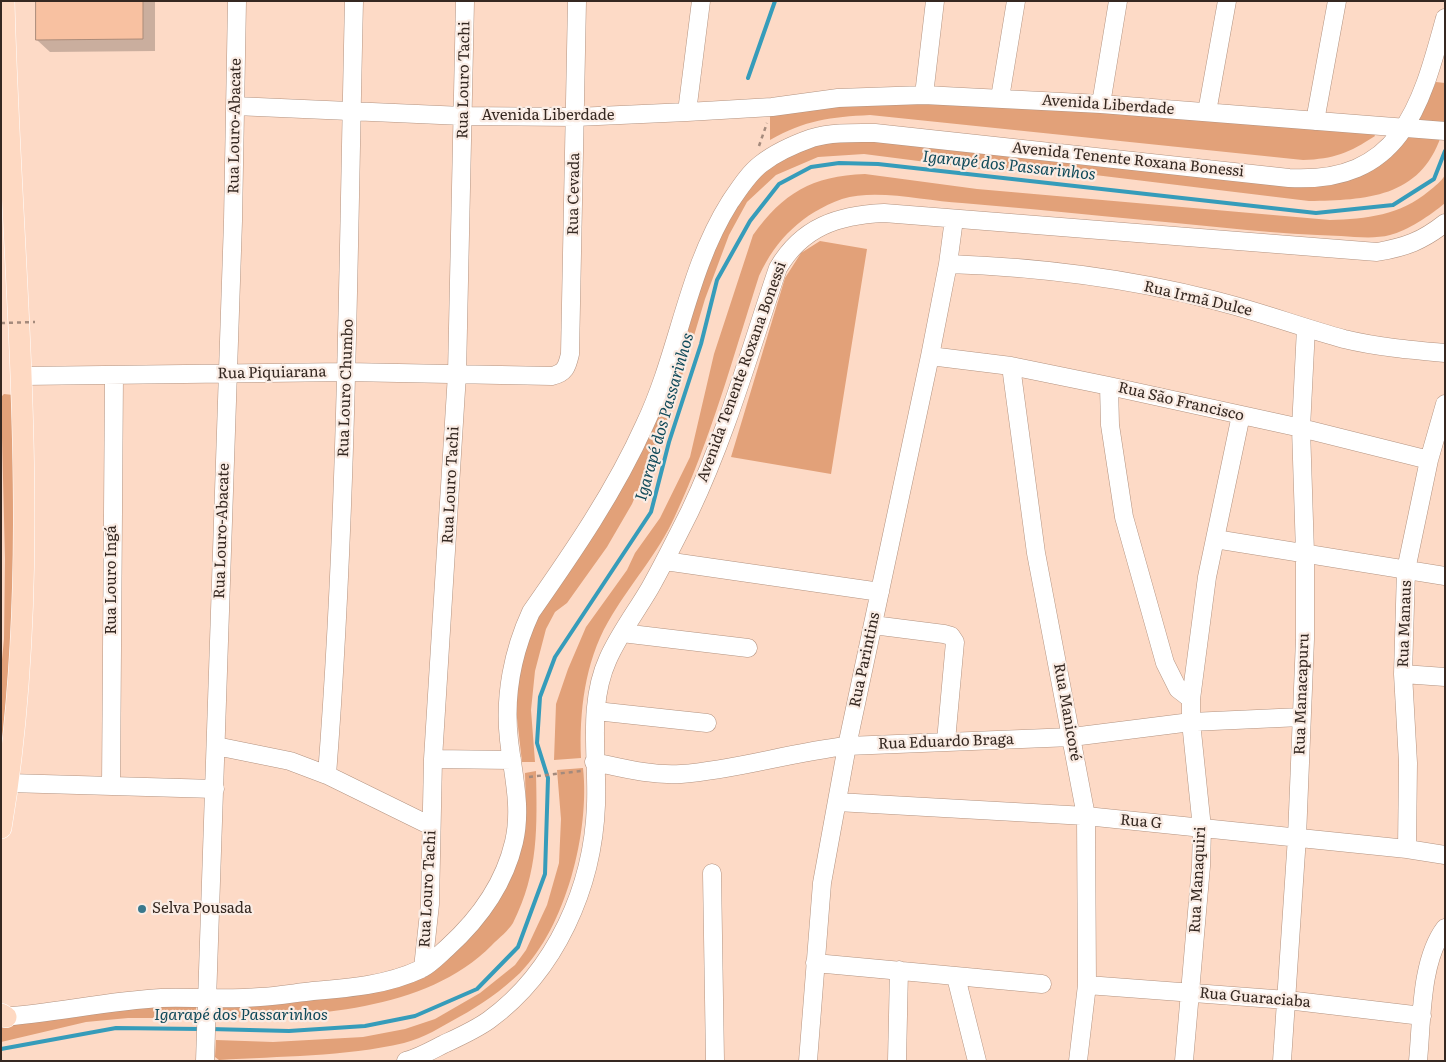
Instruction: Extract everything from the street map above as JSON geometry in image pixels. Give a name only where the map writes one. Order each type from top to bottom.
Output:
[{"type":"main road","points":[[1,828],[9,783],[22,654],[24,566],[22,376],[3,39],[4,1]]},
{"type":"street","name":"Rua Louro-Abacate","points":[[205,1059],[215,789],[237,1]]},
{"type":"street","name":"Rua Louro Chumbo","points":[[327,775],[337,646],[347,372],[354,1]]},
{"type":"street","name":"Rua Louro Tachi","points":[[424,968],[430,904],[433,759],[457,374],[465,1]]},
{"type":"street","name":"Rua Cevada","points":[[552,376],[565,371],[570,354],[577,1]]},
{"type":"street","points":[[687,112],[701,1]]},
{"type":"street","points":[[924,95],[935,1]]},
{"type":"street","points":[[1000,98],[1016,1]]},
{"type":"street","points":[[1101,104],[1118,1]]},
{"type":"street","points":[[1208,112],[1227,1]]},
{"type":"street","points":[[1315,120],[1337,1]]},
{"type":"street","name":"Avenida Tenente Roxana Bonessi","points":[[3,1016],[122,1001],[207,1006],[259,997],[359,987],[386,982],[424,968],[456,940],[483,910],[505,872],[514,842],[518,814],[508,706],[511,676],[524,627],[594,518],[645,425],[662,383],[702,257],[720,219],[732,199],[761,164],[774,155],[811,138],[833,134],[876,133],[1174,166],[1315,179],[1337,175],[1365,163],[1386,149],[1406,127],[1423,93],[1445,18]]},
{"type":"street","name":"Avenida Liberdade","points":[[235,106],[463,116],[576,117],[772,107],[838,98],[924,95],[1101,104],[1437,130]]},
{"type":"street","name":"Avenida Tenente Roxana Bonessi","points":[[406,1061],[489,1020],[534,978],[564,930],[582,890],[594,838],[596,797],[591,766],[596,711],[605,666],[622,633],[665,561],[720,441],[778,268],[786,254],[808,235],[832,221],[847,216],[884,213],[1378,252],[1404,247],[1426,238],[1445,223]]},
{"type":"street","name":"Rua Parintins","points":[[808,1061],[822,883],[847,746],[930,356],[948,264],[954,219]]},
{"type":"street","name":"Rua Irmã Dulce","points":[[948,264],[1069,273],[1133,284],[1212,300],[1279,318],[1345,339],[1386,347],[1445,353]]},
{"type":"street","name":"Rua Manacapuru","points":[[1282,1061],[1297,837],[1301,717],[1305,553],[1300,428],[1306,328]]},
{"type":"street","name":"Rua São Francisco","points":[[930,356],[1011,366],[1109,386],[1300,428],[1429,460]]},
{"type":"street","name":"Rua Manicoré","points":[[1011,366],[1036,553],[1086,816],[1087,985],[1078,1061]]},
{"type":"street","name":"Rua Piquiarana","points":[[22,376],[347,372],[552,376]]},
{"type":"street","name":"Rua Louro Ingá","points":[[111,786],[114,375]]},
{"type":"street","points":[[1109,386],[1110,425],[1124,517],[1165,663],[1178,688],[1191,699]]},
{"type":"street","name":"Rua Manaus","points":[[1407,848],[1408,763],[1403,674],[1406,570],[1429,460],[1445,404]]},
{"type":"street","name":"Rua Manaquiri","points":[[1184,1061],[1191,992],[1202,828],[1191,722],[1191,699],[1215,539],[1241,415]]},
{"type":"street","points":[[1215,539],[1445,576]]},
{"type":"street","points":[[665,561],[880,592]]},
{"type":"street","points":[[873,625],[944,634],[951,636],[955,642],[946,741]]},
{"type":"street","points":[[622,633],[748,648]]},
{"type":"street","points":[[1403,674],[1445,677]]},
{"type":"street","points":[[596,711],[707,723]]},
{"type":"street","name":"Rua Eduardo Braga","points":[[591,766],[662,774],[680,774],[731,767],[810,750],[847,746],[1072,736],[1191,722],[1301,717]]},
{"type":"street","points":[[216,746],[290,761],[327,775],[431,826]]},
{"type":"street","points":[[433,759],[512,760]]},
{"type":"street","points":[[9,783],[215,789]]},
{"type":"street","name":"Rua G","points":[[837,802],[1086,816],[1407,848],[1445,855]]},
{"type":"street","points":[[712,873],[715,1061]]},
{"type":"street","points":[[1418,1061],[1422,1016],[1431,956],[1445,928]]},
{"type":"street","points":[[815,963],[1042,984]]},
{"type":"street","points":[[897,1061],[899,970]]},
{"type":"street","points":[[956,977],[976,1061]]},
{"type":"street","name":"Rua Guaraciaba","points":[[1087,985],[1287,1000],[1422,1016]]},
{"type":"path","points":[[758,149],[772,107]]},
{"type":"path","points":[[1,323],[35,322]]},
{"type":"path","points":[[524,778],[591,766]]},
{"type":"shaded area","points":[[1436,82],[1445,83],[1444,124],[1413,120],[1427,101]]},
{"type":"shaded area","points":[[866,100],[1371,126],[1375,136],[1341,154],[1303,160],[870,115],[818,121],[795,128],[770,140],[770,110]]},
{"type":"shaded area","points":[[1407,130],[1441,136],[1432,157],[1420,172],[1405,184],[1388,191],[1351,199],[1309,201],[1062,171],[981,169],[864,154],[818,157],[776,175],[747,202],[729,235],[705,299],[672,409],[632,504],[607,547],[567,603],[555,612],[546,629],[535,671],[531,710],[535,762],[522,762],[517,718],[517,689],[528,632],[616,491],[713,242],[748,183],[779,159],[826,141],[865,138],[1330,181]]},
{"type":"shaded area","points":[[865,174],[977,189],[1330,220],[1370,217],[1407,206],[1438,184],[1445,175],[1445,203],[1404,230],[1390,235],[1372,237],[1259,231],[885,195],[855,196],[842,199],[815,212],[782,239],[759,276],[721,398],[688,487],[668,530],[616,608],[600,637],[585,688],[581,723],[581,758],[554,760],[556,704],[568,669],[586,627],[627,570],[635,553],[660,518],[690,457],[714,354],[753,235],[776,208],[800,190],[829,178]]},
{"type":"shaded area","points":[[820,241],[867,249],[831,474],[731,457],[785,278],[801,253]]},
{"type":"shaded area","points":[[4,394],[13,395],[15,597],[1,770],[1,670],[4,639],[5,559],[1,397]]},
{"type":"shaded area","points":[[583,768],[583,820],[571,877],[562,905],[536,954],[520,973],[498,992],[475,1008],[439,1028],[404,1043],[358,1051],[312,1055],[219,1060],[215,1057],[216,1040],[273,1042],[363,1037],[405,1029],[435,1019],[480,993],[515,965],[526,950],[547,905],[559,863],[561,819],[557,770]]},
{"type":"shaded area","points":[[536,771],[535,848],[528,885],[509,929],[465,968],[434,985],[400,997],[365,1006],[291,1015],[221,1019],[215,1017],[216,1003],[361,989],[454,947],[513,862],[526,811],[525,773]]},
{"type":"shaded area","points":[[196,998],[196,1018],[128,1018],[86,1022],[1,1042],[1,1025]]},
{"type":"building","points":[[36,1],[143,1],[143,39],[36,40]]},
{"type":"waterway","points":[[748,78],[775,1]]},
{"type":"waterway","name":"Igarapé dos Passarinhos","points":[[210,1029],[289,1031],[365,1026],[415,1016],[477,989],[518,947],[545,874],[548,778],[537,743],[540,697],[555,657],[651,512],[669,442],[701,344],[717,280],[750,221],[779,184],[811,167],[839,163],[878,164],[1316,213],[1393,205],[1434,179],[1445,151]]},
{"type":"waterway","name":"Igarapé dos Passarinhos","points":[[1,1049],[116,1028],[200,1029]]},
{"type":"place","name":"Selva Pousada","points":[[142,909]]}]
